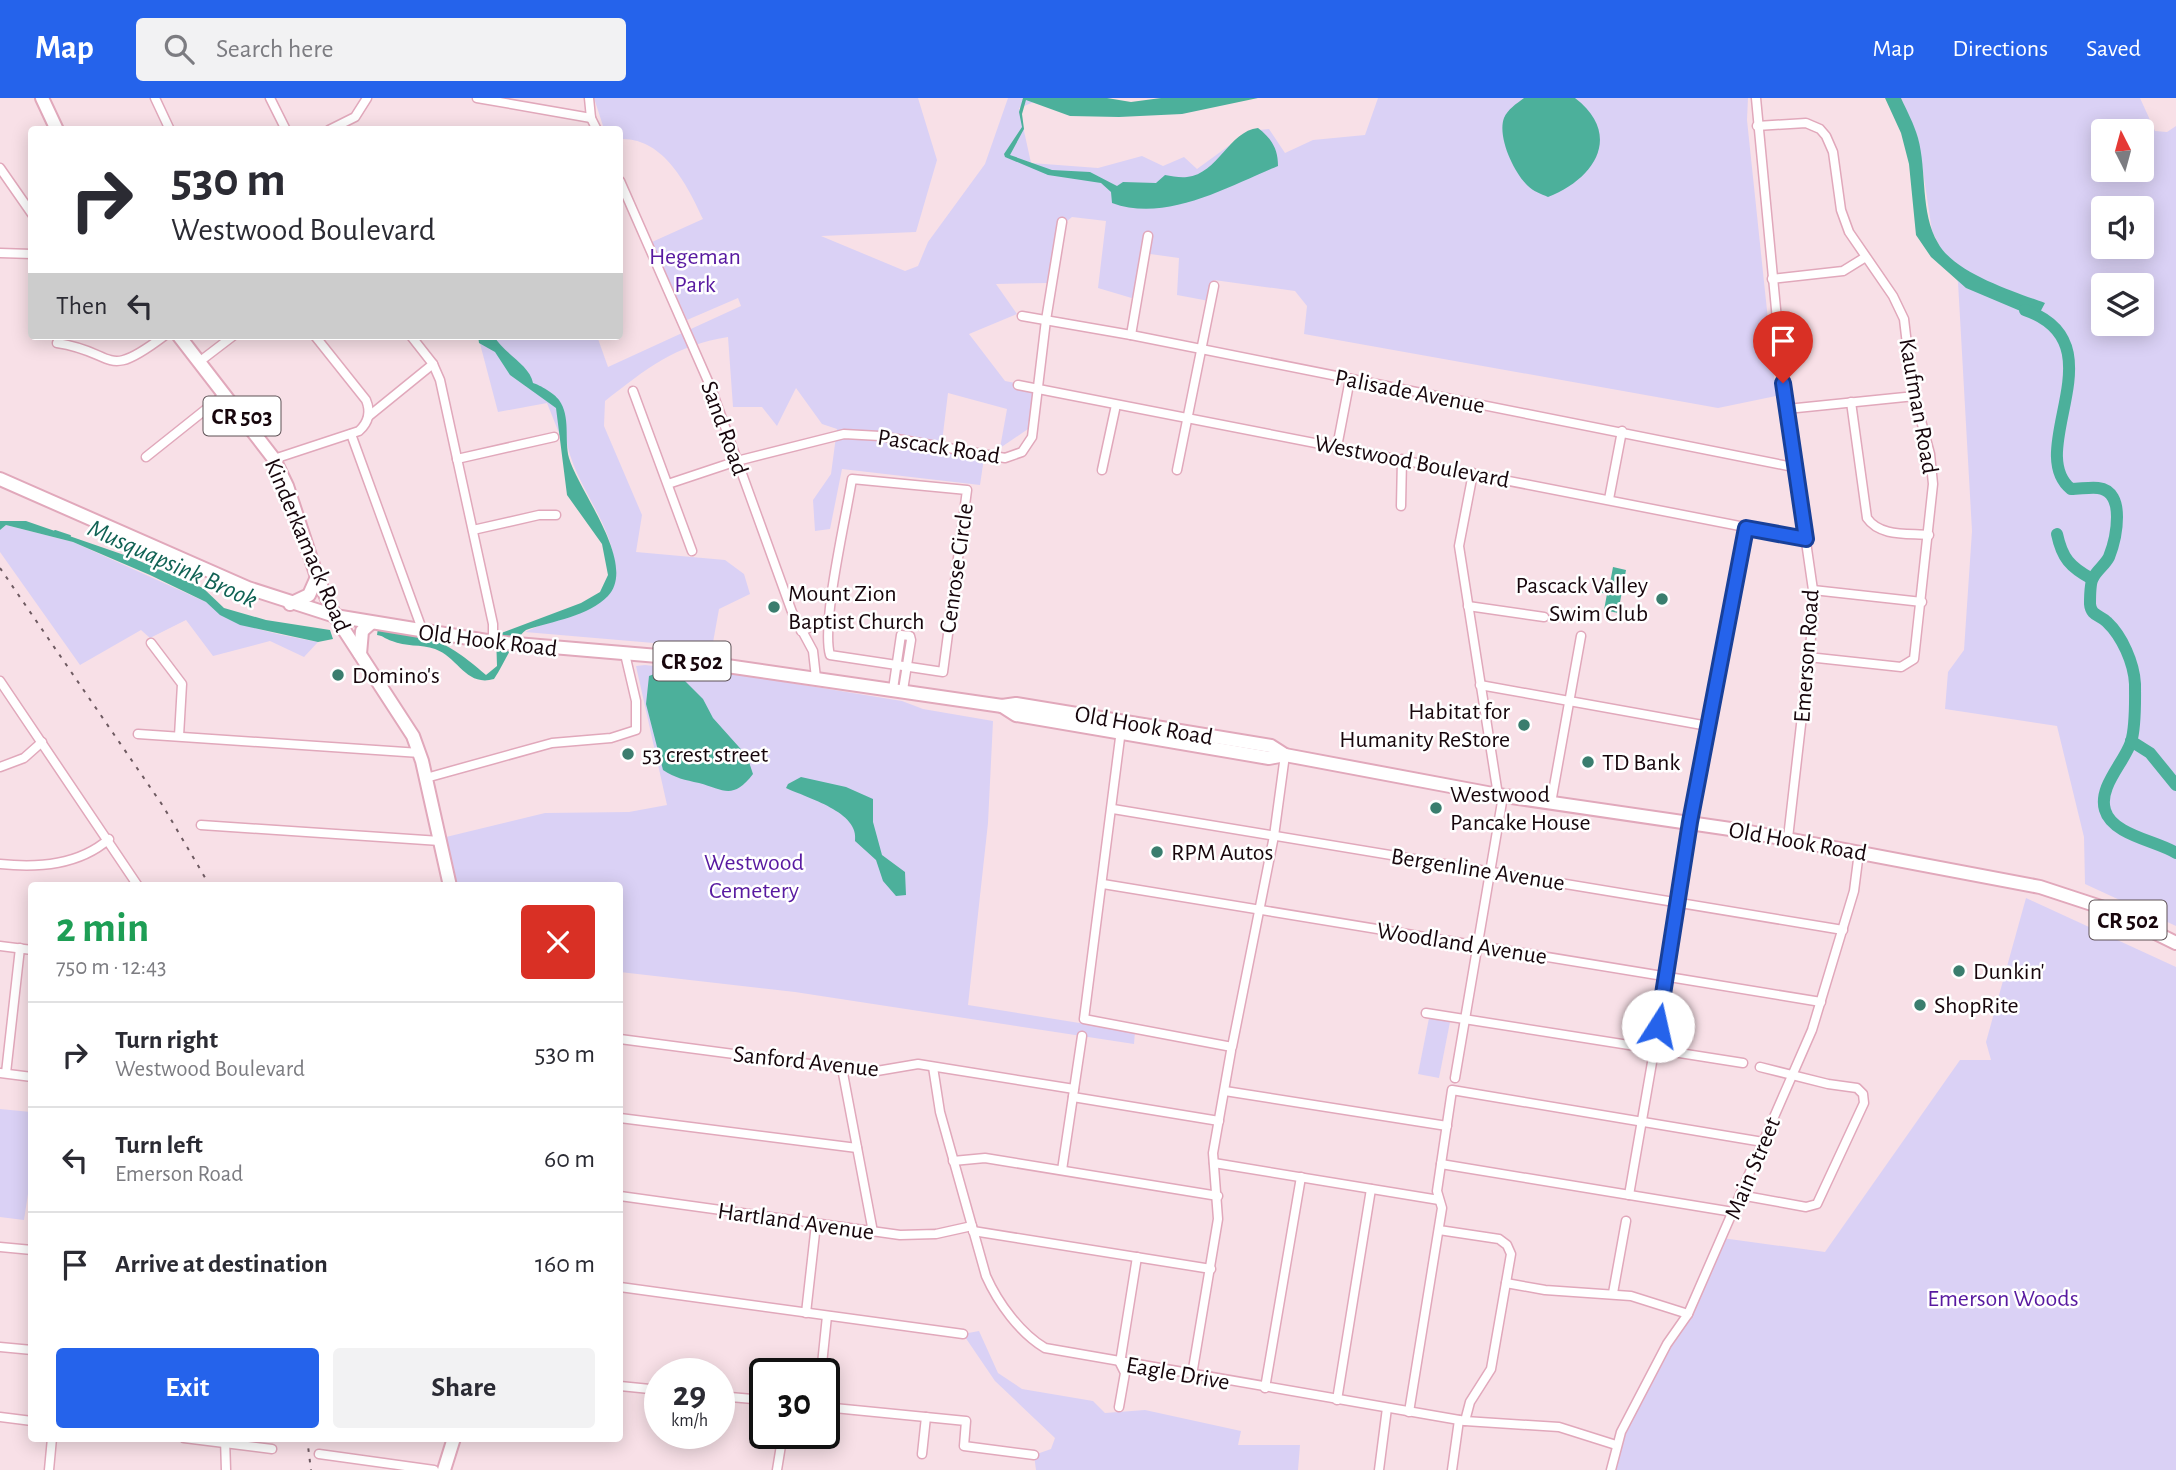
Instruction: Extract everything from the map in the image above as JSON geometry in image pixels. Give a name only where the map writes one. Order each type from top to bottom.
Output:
[{"type":"main road","points":[[42,98],[55,126]]},
{"type":"main road","name":"Kinderkamack Road","points":[[181,340],[274,459],[294,504],[317,578],[335,616],[360,658],[406,723],[420,753],[449,882]]},
{"type":"main road","name":"Old Hook Road","points":[[0,479],[290,604],[335,616],[423,633],[516,645],[625,654],[816,678],[1002,706],[1016,715],[1271,746],[1285,755],[1500,795],[1788,838],[2040,887],[2107,909],[2176,943]]},
{"type":"main road","points":[[290,604],[309,595],[317,578]]},
{"type":"main road","points":[[360,658],[362,631],[371,623]]},
{"type":"main road","points":[[444,1470],[453,1442]]},
{"type":"street","points":[[155,98],[168,126]]},
{"type":"street","points":[[270,98],[284,126]]},
{"type":"street","points":[[337,126],[355,117],[367,98]]},
{"type":"street","points":[[477,98],[518,102],[591,118]]},
{"type":"street","points":[[589,98],[591,118],[595,126]]},
{"type":"street","name":"Emerson Road","points":[[1756,98],[1787,409],[1798,468],[1813,590],[1788,838]]},
{"type":"street","name":"Kaufman Road","points":[[1757,126],[1806,123],[1826,136],[1833,152],[1844,221],[1864,258],[1900,308],[1915,396],[1932,469],[1929,535],[1917,654],[1905,666],[1808,657]]},
{"type":"street","points":[[0,169],[28,208]]},
{"type":"street","name":"Sand Road","points":[[623,188],[701,364],[801,631],[813,651],[816,678]]},
{"type":"street","name":"Pascack Road","points":[[668,484],[737,461],[844,434],[880,436],[1005,458],[1014,457],[1029,446],[1032,437],[1045,320],[1062,222]]},
{"type":"street","points":[[1131,335],[1148,236]]},
{"type":"street","points":[[0,253],[28,254]]},
{"type":"street","points":[[1772,279],[1843,271],[1864,258]]},
{"type":"street","points":[[1177,470],[1214,286]]},
{"type":"street","name":"Palisade Avenue","points":[[1023,316],[1622,431],[1798,468]]},
{"type":"street","points":[[57,343],[75,346],[109,362],[121,362],[135,357],[158,340]]},
{"type":"street","points":[[199,362],[228,340]]},
{"type":"street","points":[[318,340],[366,400],[369,416]]},
{"type":"street","points":[[414,340],[433,365],[440,380],[493,624],[493,642]]},
{"type":"street","points":[[274,459],[351,434],[364,427],[369,416],[433,365]]},
{"type":"street","points":[[1337,447],[1350,379]]},
{"type":"street","name":"Westwood Boulevard","points":[[1018,385],[1806,539]]},
{"type":"street","points":[[633,391],[692,551]]},
{"type":"street","points":[[146,457],[225,394]]},
{"type":"street","points":[[1787,409],[1915,396]]},
{"type":"street","points":[[1850,402],[1867,518],[1881,530],[1929,535]]},
{"type":"street","points":[[1102,470],[1116,405]]},
{"type":"street","points":[[1609,499],[1622,431]]},
{"type":"street","points":[[351,434],[423,633]]},
{"type":"street","points":[[457,458],[554,437]]},
{"type":"street","points":[[1401,506],[1402,459]]},
{"type":"street","points":[[1455,1078],[1500,795],[1459,546],[1473,472]]},
{"type":"street","name":"Cenrose Circle","points":[[852,479],[885,483],[913,482],[967,489],[943,671],[902,666],[830,655],[829,620],[852,479]]},
{"type":"street","points":[[473,530],[539,515],[556,514]]},
{"type":"street","points":[[1629,1195],[1667,976],[1690,822],[1746,528]]},
{"type":"street","points":[[1813,590],[1922,602]]},
{"type":"street","points":[[1468,606],[1544,617]]},
{"type":"street","points":[[801,631],[829,620]]},
{"type":"street","points":[[1551,803],[1581,636]]},
{"type":"street","points":[[151,643],[182,684],[180,737]]},
{"type":"street","points":[[426,778],[552,743],[629,734],[637,725],[625,654]]},
{"type":"street","points":[[898,690],[902,666]]},
{"type":"street","points":[[0,681],[136,882]]},
{"type":"street","points":[[1480,685],[1708,726]]},
{"type":"street","points":[[1121,727],[1084,1019],[1232,1049]]},
{"type":"street","points":[[138,734],[420,753]]},
{"type":"street","points":[[0,767],[24,758],[42,742]]},
{"type":"street","points":[[1192,1375],[1219,1219],[1214,1163],[1219,1121],[1274,836],[1285,755]]},
{"type":"street","name":"Bergenline Avenue","points":[[1112,809],[1843,930]]},
{"type":"street","points":[[201,825],[440,841]]},
{"type":"street","points":[[0,864],[34,866],[65,862],[95,850],[109,839]]},
{"type":"street","name":"Main Street","points":[[1611,1470],[1616,1445],[1667,1344],[1688,1314],[1821,1002],[1854,891],[1859,852]]},
{"type":"street","name":"Woodland Avenue","points":[[1102,884],[1821,1002]]},
{"type":"street","points":[[0,946],[28,949]]},
{"type":"street","points":[[20,948],[3,1073],[28,1076]]},
{"type":"street","points":[[1426,1013],[1743,1063]]},
{"type":"street","points":[[1062,1170],[1082,1036]]},
{"type":"street","name":"Sanford Avenue","points":[[623,1039],[871,1072],[909,1064],[933,1067],[1219,1121]]},
{"type":"street","name":"Eagle Drive","points":[[933,1067],[940,1112],[991,1288],[1027,1335],[1056,1352],[1462,1421],[1559,1427],[1616,1445]]},
{"type":"street","points":[[1740,1195],[1806,1207],[1817,1204],[1864,1103],[1863,1094],[1857,1088],[1828,1084],[1760,1067]]},
{"type":"street","points":[[842,1068],[873,1232]]},
{"type":"street","points":[[1409,1412],[1442,1208],[1437,1191],[1452,1090],[1763,1142]]},
{"type":"street","points":[[1225,1091],[1447,1126]]},
{"type":"street","points":[[623,1118],[857,1148]]},
{"type":"street","points":[[953,1161],[985,1158],[1218,1196]]},
{"type":"street","points":[[1214,1163],[1439,1200]]},
{"type":"street","points":[[1441,1164],[1733,1212]]},
{"type":"street","points":[[1265,1388],[1301,1177]]},
{"type":"street","points":[[1336,1400],[1371,1189]]},
{"type":"street","name":"Hartland Avenue","points":[[623,1196],[873,1232],[918,1235],[973,1229],[1211,1269]]},
{"type":"street","points":[[1613,1293],[1626,1222]]},
{"type":"street","points":[[806,1313],[816,1224]]},
{"type":"street","points":[[1439,1230],[1503,1241],[1511,1254],[1491,1369],[1470,1402],[1462,1421],[1452,1470]]},
{"type":"street","points":[[0,1247],[28,1250]]},
{"type":"street","points":[[1119,1407],[1125,1374],[1120,1363],[1137,1257]]},
{"type":"street","points":[[1506,1283],[1559,1292],[1613,1293],[1646,1299],[1688,1314]]},
{"type":"street","points":[[623,1287],[963,1334]]},
{"type":"street","points":[[823,1358],[827,1316]]},
{"type":"street","points":[[0,1347],[28,1350]]},
{"type":"street","points":[[623,1385],[644,1388]]},
{"type":"street","points":[[1379,1470],[1387,1408]]},
{"type":"street","points":[[840,1409],[967,1421],[964,1446],[1034,1455]]},
{"type":"street","points":[[0,1417],[28,1420]]},
{"type":"street","points":[[922,1454],[926,1417]]},
{"type":"street","points":[[49,1470],[52,1442]]},
{"type":"street","points":[[225,1442],[226,1470]]},
{"type":"street","points":[[231,1442],[272,1449]]},
{"type":"street","points":[[777,1470],[780,1449]]},
{"type":"street","points":[[319,1454],[433,1470]]},
{"type":"green space","name":"Hegeman Park","points":[[594,98],[918,98],[937,160],[916,232],[821,236],[905,271],[918,266],[928,242],[985,164],[1008,98],[1044,98],[1019,108],[1031,163],[1098,168],[1142,156],[1163,166],[1184,157],[1197,169],[1249,131],[1269,129],[1285,153],[1313,140],[1365,135],[1378,98],[1748,98],[1747,120],[1776,396],[1718,408],[1304,334],[1307,306],[1295,291],[1214,280],[1209,301],[1177,295],[1179,258],[1143,253],[1135,299],[1098,288],[1106,221],[1072,217],[1057,229],[1047,283],[996,284],[1017,314],[969,334],[1005,381],[1037,387],[1028,429],[1000,448],[1007,409],[948,393],[941,450],[984,458],[980,485],[842,469],[830,529],[815,531],[813,500],[831,474],[837,429],[822,424],[796,388],[777,426],[762,407],[733,407],[728,337],[692,346],[662,360],[605,401],[604,426],[642,515],[636,552],[725,560],[744,574],[750,594],[719,609],[712,648],[525,632],[609,595],[614,575],[613,555],[608,535],[571,457],[566,437],[563,443],[547,403],[498,412],[479,340],[598,340],[608,367],[741,306],[738,298],[687,320],[652,242],[703,219],[681,178],[661,154],[635,140],[623,139],[623,126],[603,126]]},
{"type":"green space","points":[[1901,98],[2140,98],[2150,119],[2091,119],[2091,182],[2154,182],[2154,129],[2167,132],[2176,126],[2176,926],[2085,884],[2084,837],[2057,726],[1945,709],[1948,672],[1964,650],[1972,531],[1958,282],[1932,231],[1918,138]]},
{"type":"green space","points":[[6,525],[73,542],[206,602],[231,619],[244,624],[318,642],[304,657],[270,641],[213,656],[186,620],[150,638],[141,630],[80,665],[0,552],[0,530]]},
{"type":"green space","name":"Westwood Cemetery","points":[[636,666],[748,676],[902,701],[923,709],[993,721],[988,823],[968,1005],[1135,1032],[1134,1044],[795,992],[623,972],[623,882],[449,882],[440,841],[446,837],[545,813],[629,812],[667,805]]},
{"type":"green space","name":"Emerson Woods","points":[[2026,898],[2176,967],[2176,1470],[1612,1470],[1621,1432],[1688,1314],[1722,1238],[1825,1252],[1960,1060],[1991,1060],[1986,1042]]},
{"type":"green space","points":[[1429,1018],[1450,1022],[1439,1078],[1418,1074]]},
{"type":"green space","points":[[0,1109],[28,1112],[28,1194],[24,1220],[0,1217]]},
{"type":"green space","points":[[979,1331],[998,1373],[1022,1389],[1093,1401],[1105,1413],[1145,1410],[1241,1431],[1238,1445],[1300,1445],[1298,1470],[1036,1470],[1034,1455],[1051,1449],[1055,1438],[995,1381],[963,1334]]},
{"type":"shaded area","points":[[1023,98],[1107,98],[1131,102],[1161,98],[1258,98],[1182,114],[1119,117],[1070,116],[1026,100],[1022,114],[1024,129],[1010,155],[1052,170],[1090,172],[1117,186],[1123,182],[1156,183],[1165,175],[1187,177],[1207,169],[1239,136],[1258,128],[1273,145],[1278,166],[1217,192],[1175,206],[1133,208],[1112,203],[1111,192],[1101,183],[1048,175],[1005,157],[1004,154],[1022,127],[1019,112]]},
{"type":"shaded area","points":[[1524,98],[1575,98],[1590,112],[1598,127],[1600,141],[1590,168],[1565,189],[1548,197],[1532,189],[1523,180],[1512,164],[1505,144],[1502,126],[1504,118],[1510,109]]},
{"type":"shaded area","points":[[1885,98],[1901,98],[1918,138],[1926,205],[1932,231],[1938,243],[1946,254],[1971,272],[2045,303],[2037,318],[1966,288],[1931,257],[1916,235],[1909,164],[1901,133]]},
{"type":"shaded area","points":[[479,340],[497,340],[527,370],[533,383],[559,400],[565,414],[569,458],[603,527],[616,565],[615,582],[608,596],[600,603],[581,613],[526,630],[513,646],[494,679],[484,680],[469,675],[435,649],[397,643],[377,635],[378,628],[436,641],[459,653],[486,675],[497,666],[496,635],[581,603],[600,592],[608,575],[602,544],[567,495],[556,408],[510,375],[495,352],[479,343]]},
{"type":"shaded area","points":[[0,521],[26,521],[130,557],[203,588],[224,608],[266,620],[330,630],[333,639],[318,642],[240,625],[220,615],[206,602],[150,575],[73,542],[6,525],[0,530]]},
{"type":"shaded area","points":[[1613,567],[1626,570],[1618,613],[1604,610],[1607,594],[1598,592],[1600,581],[1610,583]]},
{"type":"shaded area","points":[[660,672],[682,678],[703,699],[713,718],[747,756],[753,774],[740,787],[722,790],[680,778],[663,770],[646,704],[649,676]]},
{"type":"shaded area","points":[[801,777],[846,787],[873,799],[873,822],[882,855],[905,872],[906,895],[896,896],[883,881],[876,860],[855,841],[854,831],[841,814],[786,788]]},
{"type":"waterway","points":[[2025,310],[2053,326],[2066,346],[2069,371],[2057,449],[2059,471],[2071,489],[2098,488],[2107,491],[2116,506],[2112,549],[2092,580],[2090,604],[2094,613],[2118,635],[2126,650],[2134,676],[2135,713],[2131,742],[2105,793],[2105,810],[2116,826],[2176,853]]},
{"type":"waterway","name":"Musquapsink Brook","points":[[55,531],[70,536]]},
{"type":"waterway","points":[[2057,534],[2068,561],[2092,579]]},
{"type":"waterway","points":[[2131,741],[2150,753],[2176,785]]},
{"type":"railway","points":[[0,568],[163,806],[208,882]]},
{"type":"railway","points":[[308,1442],[311,1470]]},
{"type":"place","name":"Pascack Valley Swim Club","points":[[1662,599]]},
{"type":"place","name":"Mount Zion Baptist Church","points":[[774,607]]},
{"type":"place","name":"Domino's","points":[[338,675]]},
{"type":"place","name":"Habitat for Humanity ReStore","points":[[1524,725]]},
{"type":"place","name":"53 crest street","points":[[628,754]]},
{"type":"place","name":"TD Bank","points":[[1588,762]]},
{"type":"place","name":"Westwood Pancake House","points":[[1436,808]]},
{"type":"place","name":"RPM Autos","points":[[1157,852]]},
{"type":"place","name":"Dunkin'","points":[[1959,971]]},
{"type":"place","name":"ShopRite","points":[[1920,1005]]},
{"type":"route","points":[[1658,1026],[1690,822],[1746,528],[1806,539],[1798,468],[1783,383]]}]
